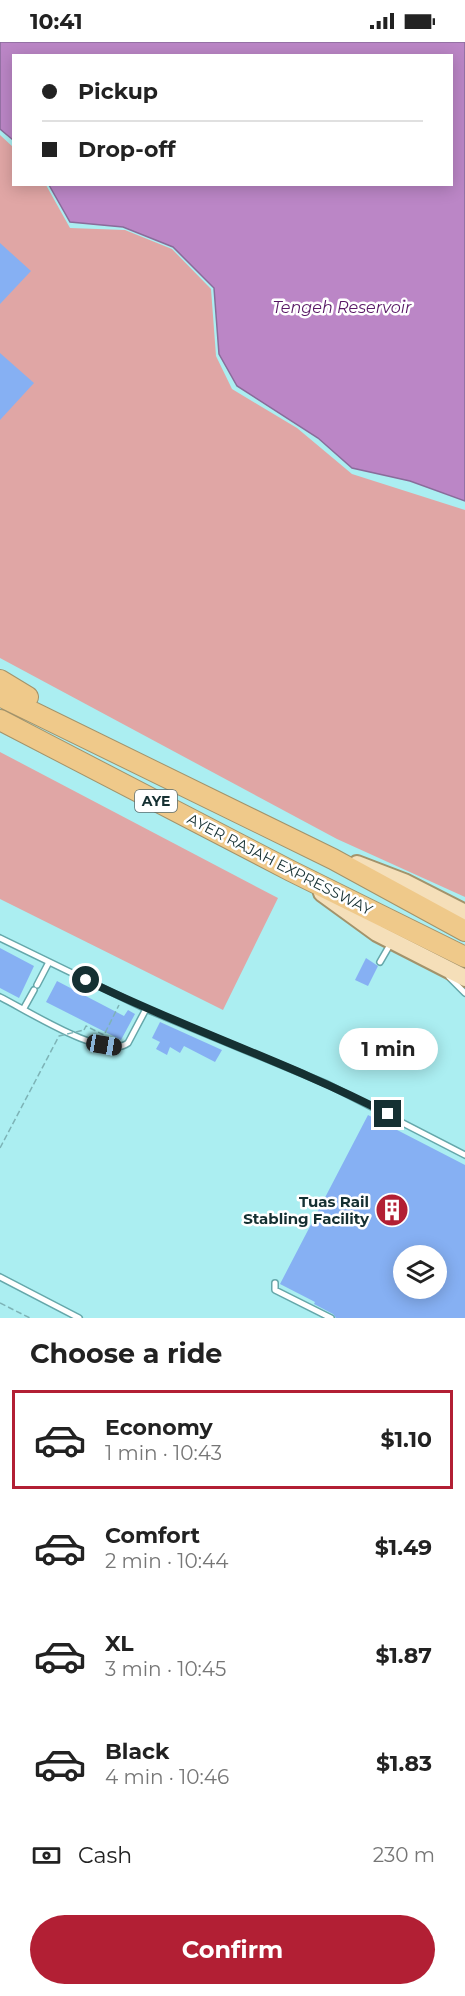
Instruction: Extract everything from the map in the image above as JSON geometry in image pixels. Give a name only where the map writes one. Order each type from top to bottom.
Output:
[{"type":"highway","points":[[0,680],[157,774]]},
{"type":"highway","name":"AYER RAJAH EXPRESSWAY","points":[[0,696],[333,859],[465,932]]},
{"type":"highway","name":"AYER RAJAH EXPRESSWAY","points":[[0,720],[291,871],[465,957]]},
{"type":"highway","points":[[0,729],[8,733],[21,731]]},
{"type":"main road","points":[[333,859],[349,861],[404,882],[465,913]]},
{"type":"main road","points":[[291,871],[377,933],[465,978]]},
{"type":"lane","points":[[0,938],[146,1009],[327,1084],[465,1155]]},
{"type":"lane","points":[[380,962],[392,941]]},
{"type":"lane","points":[[24,1008],[49,962]]},
{"type":"lane","points":[[436,963],[465,993]]},
{"type":"lane","points":[[0,997],[87,1042],[118,1048],[128,1043],[146,1009]]},
{"type":"lane","points":[[0,1277],[79,1318]]},
{"type":"lane","points":[[275,1283],[275,1290],[331,1318]]},
{"type":"path","points":[[0,1148],[59,1036],[84,1029],[86,1026],[104,1035],[123,998]]},
{"type":"path","points":[[0,1303],[30,1318]]},
{"type":"shaded area","points":[[0,135],[12,146],[12,186],[47,186],[70,228],[125,230],[172,249],[211,289],[216,356],[232,389],[297,428],[352,474],[465,510],[465,897],[337,839],[0,658]]},
{"type":"shaded area","points":[[0,752],[278,898],[223,1010],[0,899]]},
{"type":"water","name":"Tengeh Reservoir","points":[[0,42],[465,42],[465,501],[410,481],[352,468],[318,438],[237,386],[219,354],[214,288],[173,247],[123,227],[70,222],[50,186],[453,186],[453,54],[12,54],[12,139],[0,129]]},
{"type":"building","points":[[0,243],[31,271],[0,304]]},
{"type":"building","points":[[0,353],[34,383],[0,420]]},
{"type":"building","points":[[0,948],[34,966],[19,998],[0,988]]},
{"type":"building","points":[[366,958],[378,966],[368,986],[355,980]]},
{"type":"building","points":[[57,981],[124,1016],[128,1010],[135,1014],[121,1040],[46,1002]]},
{"type":"building","points":[[160,1022],[222,1050],[215,1062],[184,1046],[180,1053],[170,1047],[167,1055],[156,1049],[160,1042],[152,1038]]},
{"type":"building","name":"Tuas Rail Stabling Facility","points":[[368,1115],[465,1165],[465,1318],[336,1318],[314,1304],[315,1302],[280,1284]]},
{"type":"place","name":"Tuas Rail Stabling Facility","points":[[392,1210]]},
{"type":"route","points":[[86,980],[146,1009],[327,1084],[388,1114]]}]
